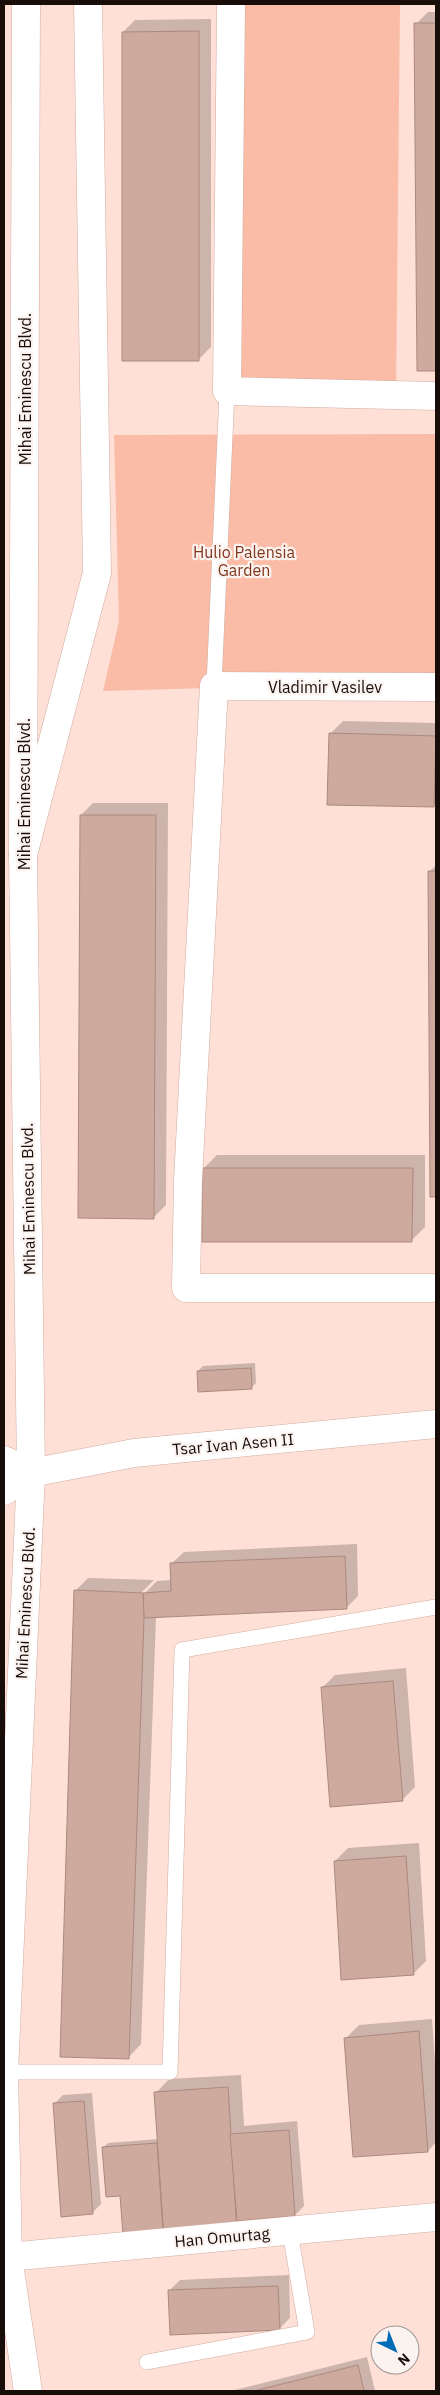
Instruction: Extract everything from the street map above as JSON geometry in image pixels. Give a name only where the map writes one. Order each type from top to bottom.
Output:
[{"type":"main road","name":"Mihai Eminescu Blvd.","points":[[26,4],[23,856],[31,1473],[4,2072],[8,2256],[28,2391]]},
{"type":"main road","points":[[23,856],[97,573],[88,4]]},
{"type":"main road","points":[[230,4],[228,391],[436,396]]},
{"type":"main road","points":[[214,686],[188,1180],[186,1288],[436,1288]]},
{"type":"main road","name":"Vladimir Vasilev","points":[[214,686],[436,687]]},
{"type":"main road","name":"Tsar Ivan Asen II","points":[[31,1473],[134,1453],[436,1424]]},
{"type":"main road","points":[[4,1460],[31,1473]]},
{"type":"main road","points":[[4,1491],[31,1473]]},
{"type":"main road","name":"Han Omurtag","points":[[8,2256],[290,2232],[436,2217]]},
{"type":"lane","points":[[214,686],[228,391]]},
{"type":"lane","points":[[4,2072],[170,2072],[182,1650],[436,1606]]},
{"type":"lane","points":[[147,2362],[306,2332],[290,2232]]},
{"type":"green space","points":[[231,4],[400,4],[396,396],[227,391]]},
{"type":"green space","name":"Hulio Palensia Garden","points":[[436,434],[436,687],[245,687],[103,691],[119,621],[114,435]]},
{"type":"building","points":[[414,23],[436,23],[436,371],[417,371]]},
{"type":"building","points":[[199,31],[199,361],[122,361],[122,32]]},
{"type":"building","points":[[329,733],[436,736],[434,807],[327,805]]},
{"type":"building","points":[[80,815],[156,815],[154,1219],[78,1218]]},
{"type":"building","points":[[428,871],[436,871],[436,1197],[430,1197]]},
{"type":"building","points":[[202,1168],[413,1168],[412,1242],[202,1242]]},
{"type":"building","points":[[251,1368],[252,1389],[198,1392],[197,1371]]},
{"type":"building","points":[[345,1556],[347,1609],[144,1618],[143,1593],[171,1591],[170,1563]]},
{"type":"building","points":[[74,1590],[143,1593],[144,1618],[129,2059],[60,2057]]},
{"type":"building","points":[[393,1681],[403,1801],[330,1807],[321,1687]]},
{"type":"building","points":[[406,1856],[414,1975],[341,1980],[334,1861]]},
{"type":"building","points":[[419,2031],[428,2152],[353,2157],[344,2038]]},
{"type":"building","points":[[228,2087],[237,2232],[164,2238],[154,2092]]},
{"type":"building","points":[[84,2101],[93,2214],[61,2217],[53,2103]]},
{"type":"building","points":[[289,2130],[295,2216],[237,2221],[230,2134]]},
{"type":"building","points":[[157,2143],[163,2232],[123,2235],[120,2196],[106,2197],[102,2147]]},
{"type":"building","points":[[278,2286],[280,2330],[170,2335],[168,2290]]},
{"type":"building","points":[[358,2365],[364,2391],[254,2391]]}]
